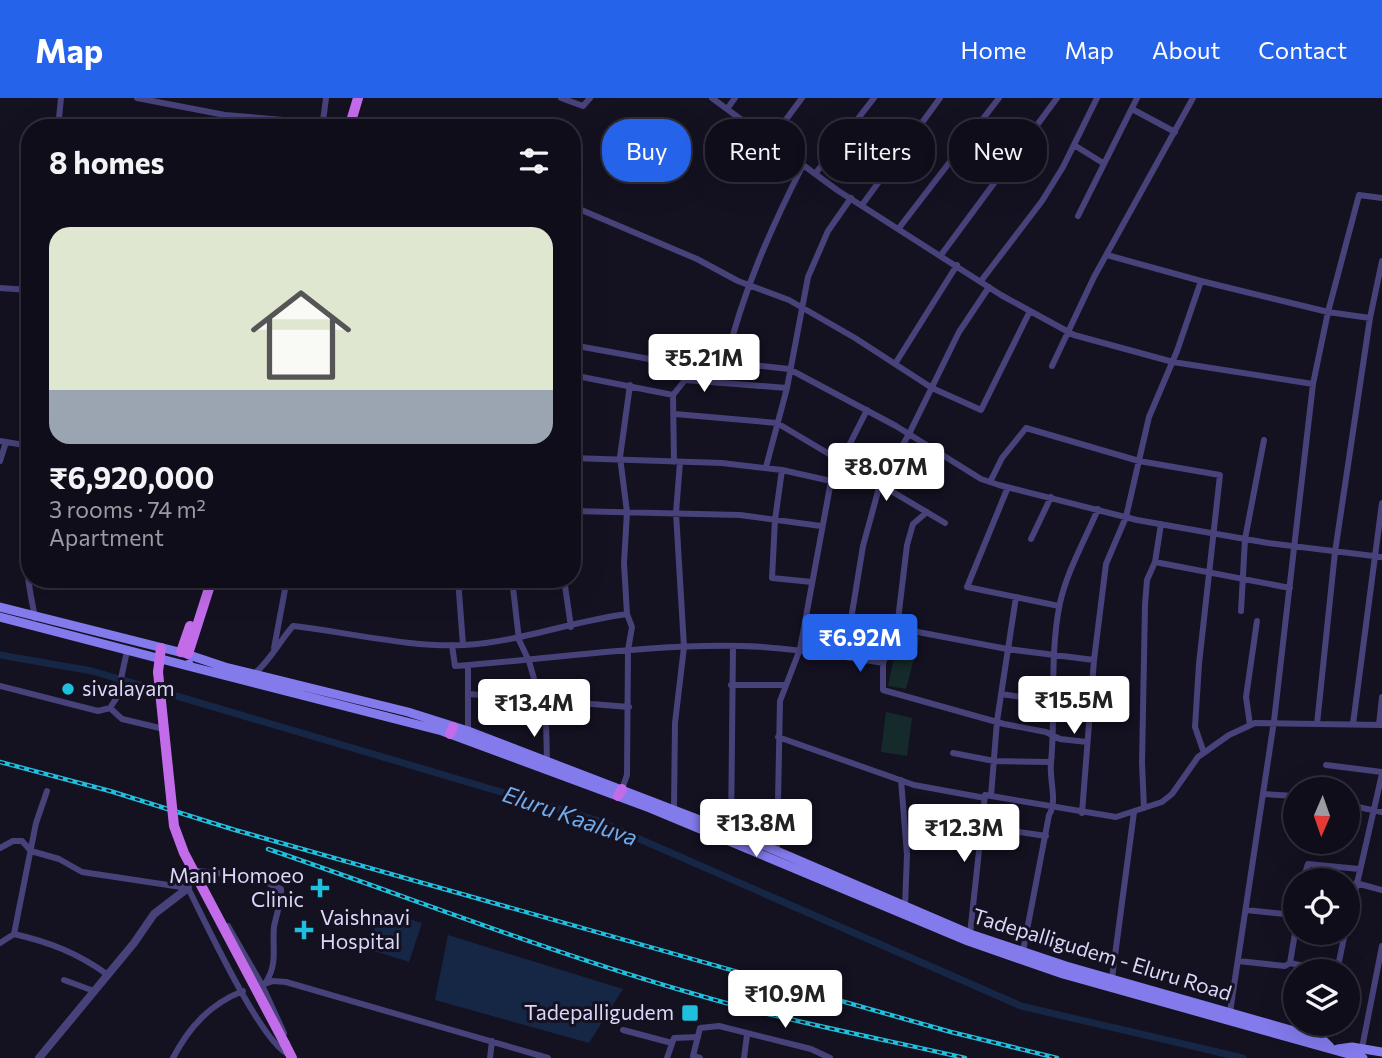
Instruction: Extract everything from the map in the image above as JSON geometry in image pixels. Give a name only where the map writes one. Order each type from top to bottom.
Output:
[{"type":"main road","points":[[346,119],[351,98]]},
{"type":"main road","points":[[348,119],[358,98]]},
{"type":"main road","points":[[188,666],[187,654],[204,588]]},
{"type":"main road","points":[[187,654],[209,588]]},
{"type":"main road","name":"Tadepalligudem - Eluru Road","points":[[0,607],[35,621],[158,660],[406,720],[468,732],[547,761],[968,941],[1063,974],[1337,1049],[1363,1053],[1382,1052]]},
{"type":"main road","name":"Tadepalligudem - Eluru Road","points":[[0,617],[35,621],[187,654],[254,674],[408,712],[620,792],[674,809],[970,934],[1322,1039],[1337,1049]]},
{"type":"main road","points":[[161,648],[158,673],[174,826],[184,853],[291,1057]]},
{"type":"street","points":[[59,119],[61,98]]},
{"type":"street","points":[[137,98],[225,115],[290,119]]},
{"type":"street","points":[[323,119],[326,98]]},
{"type":"street","points":[[561,98],[583,106],[590,98]]},
{"type":"street","points":[[712,98],[740,119]]},
{"type":"street","points":[[727,109],[734,98]]},
{"type":"street","points":[[786,119],[802,98]]},
{"type":"street","points":[[815,174],[874,98]]},
{"type":"street","points":[[862,205],[940,98]]},
{"type":"street","points":[[899,228],[999,98]]},
{"type":"street","points":[[942,255],[1057,98]]},
{"type":"street","points":[[981,281],[1042,201],[1097,98]]},
{"type":"street","points":[[1078,216],[1137,98]]},
{"type":"street","points":[[1052,366],[1107,255],[1193,98]]},
{"type":"street","points":[[1132,109],[1175,132]]},
{"type":"street","points":[[224,119],[225,115]]},
{"type":"street","points":[[1074,145],[1103,163]]},
{"type":"street","points":[[805,166],[989,287],[1068,332],[1123,351],[1173,362],[1313,384]]},
{"type":"street","points":[[726,362],[736,319],[776,217],[794,182]]},
{"type":"street","points":[[1230,1012],[1274,721],[1313,384],[1328,312],[1359,195],[1382,198]]},
{"type":"street","points":[[766,467],[787,388],[808,276],[828,231],[851,198]]},
{"type":"street","points":[[581,210],[697,259],[750,286],[804,307],[932,388],[981,410],[1030,311]]},
{"type":"street","points":[[1107,255],[1328,312],[1370,318]]},
{"type":"street","points":[[1317,724],[1335,552],[1370,318],[1382,261]]},
{"type":"street","points":[[895,364],[957,265]]},
{"type":"street","points":[[1082,813],[1094,660],[1106,564],[1126,517],[1149,417],[1173,362],[1201,281]]},
{"type":"street","points":[[845,656],[863,546],[880,484],[909,434],[959,331],[989,287]]},
{"type":"street","points":[[0,288],[21,289]]},
{"type":"street","points":[[581,347],[677,364],[726,362],[789,369],[867,410],[990,482],[1161,524],[1245,539],[1382,557]]},
{"type":"street","points":[[581,377],[673,395]]},
{"type":"street","points":[[674,809],[675,723],[684,647],[676,513],[677,462],[673,395],[685,380],[787,388]]},
{"type":"street","points":[[620,792],[627,775],[628,650],[632,627],[627,614],[624,563],[627,512],[620,457],[630,385]]},
{"type":"street","points":[[777,852],[780,701],[800,649],[831,481],[867,410]]},
{"type":"street","points":[[675,414],[777,423],[946,523]]},
{"type":"street","points":[[990,482],[1002,458],[1026,428],[1139,461],[1220,475],[1199,664],[1195,727],[1204,753]]},
{"type":"street","points":[[1241,611],[1245,539],[1264,440]]},
{"type":"street","points":[[0,461],[3,442],[21,445]]},
{"type":"street","points":[[581,458],[620,457],[766,467],[831,481]]},
{"type":"street","points":[[782,470],[775,520],[772,578],[812,582]]},
{"type":"street","points":[[1008,487],[967,587],[1059,606]]},
{"type":"street","points":[[1031,539],[1051,497]]},
{"type":"street","points":[[1353,724],[1382,503]]},
{"type":"street","points":[[1023,951],[1053,808],[1051,762],[1059,606],[1067,580],[1098,509]]},
{"type":"street","points":[[581,510],[740,514],[821,526]]},
{"type":"street","points":[[927,512],[913,524],[907,545],[897,628],[883,663],[883,690],[1053,736],[1087,741]]},
{"type":"street","points":[[1144,808],[1142,763],[1145,605],[1147,580],[1155,562],[1161,524]]},
{"type":"street","points":[[1155,562],[1290,588]]},
{"type":"street","points":[[28,588],[35,621]]},
{"type":"street","points":[[274,648],[285,588]]},
{"type":"street","points":[[459,588],[463,645]]},
{"type":"street","points":[[513,588],[519,640],[529,661],[546,721],[547,761]]},
{"type":"street","points":[[565,588],[571,627]]},
{"type":"street","points":[[970,934],[982,826],[994,761],[997,721],[1016,597]]},
{"type":"street","points":[[254,674],[266,664],[274,648],[293,626],[414,643],[463,645],[519,640],[627,614]]},
{"type":"street","points":[[1250,725],[1246,697],[1257,621]]},
{"type":"street","points":[[897,628],[1055,657],[1094,660]]},
{"type":"street","points":[[452,645],[455,667],[628,650],[733,646],[800,649],[883,663]]},
{"type":"street","points":[[731,832],[733,646]]},
{"type":"street","points":[[0,686],[98,711],[110,708],[117,696],[127,651]]},
{"type":"street","points":[[468,666],[468,732]]},
{"type":"street","points":[[732,685],[785,685]]},
{"type":"street","points":[[469,694],[539,698],[563,704],[629,707]]},
{"type":"street","points":[[1001,694],[1054,702]]},
{"type":"street","points":[[778,737],[901,780],[1116,817],[1144,808],[1172,794],[1204,753],[1250,725],[1274,721],[1380,725],[1382,697]]},
{"type":"street","points":[[110,708],[122,719],[164,729]]},
{"type":"street","points":[[953,753],[994,761],[1051,762]]},
{"type":"street","points":[[1326,765],[1382,773],[1359,868]]},
{"type":"street","points":[[901,780],[907,854],[905,906]]},
{"type":"street","points":[[0,943],[14,934],[47,791]]},
{"type":"street","points":[[1263,794],[1283,795]]},
{"type":"street","points":[[1360,807],[1382,812]]},
{"type":"street","points":[[1112,978],[1134,812]]},
{"type":"street","points":[[947,821],[1046,835]]},
{"type":"street","points":[[0,848],[13,841],[22,841],[31,851],[59,859],[82,872],[188,888]]},
{"type":"street","points":[[1307,868],[1308,864],[1349,868]]},
{"type":"street","points":[[264,983],[271,974],[276,952],[274,928],[281,889],[254,877],[198,871],[264,983],[288,1040],[291,1057]]},
{"type":"street","points":[[1360,884],[1382,890]]},
{"type":"street","points":[[38,1058],[108,975],[154,914],[188,888]]},
{"type":"street","points":[[188,888],[275,1046],[291,1057]]},
{"type":"street","points":[[1246,910],[1283,914]]},
{"type":"street","points":[[14,934],[47,942],[84,957],[108,975]]},
{"type":"street","points":[[1363,1053],[1380,970],[1382,946]]},
{"type":"street","points":[[1238,961],[1275,967],[1283,965]]},
{"type":"street","points":[[64,981],[94,991]]},
{"type":"street","points":[[264,983],[286,982],[548,1058]]},
{"type":"street","points":[[173,1058],[188,1030],[201,1017],[226,998],[243,991]]},
{"type":"street","points":[[695,1057],[700,1028],[717,1026],[811,1049],[831,1058]]},
{"type":"street","points":[[623,1030],[672,1043]]},
{"type":"street","points":[[744,1058],[747,1035]]},
{"type":"street","points":[[667,1058],[674,1038],[698,1037]]},
{"type":"street","points":[[490,1058],[492,1041]]},
{"type":"green space","points":[[899,632],[920,637],[906,689],[888,686]]},
{"type":"green space","points":[[886,712],[912,718],[907,756],[881,752]]},
{"type":"water","points":[[380,910],[422,923],[409,962],[368,949]]},
{"type":"water","points":[[448,935],[623,989],[589,1043],[435,1000]]},
{"type":"waterway","name":"Eluru Kaaluva","points":[[0,655],[92,671],[596,820],[1021,1006],[1243,1058]]},
{"type":"railway","points":[[0,762],[110,791],[235,830],[951,1032],[1057,1058]]},
{"type":"railway","points":[[268,849],[638,977],[759,1012],[965,1058]]},
{"type":"place","name":"sivalayam","points":[[68,689]]},
{"type":"place","name":"Mani Homoeo Clinic","points":[[320,888]]},
{"type":"place","name":"Vaishnavi Hospital","points":[[304,930]]},
{"type":"place","name":"Tadepalligudem","points":[[690,1013]]}]
